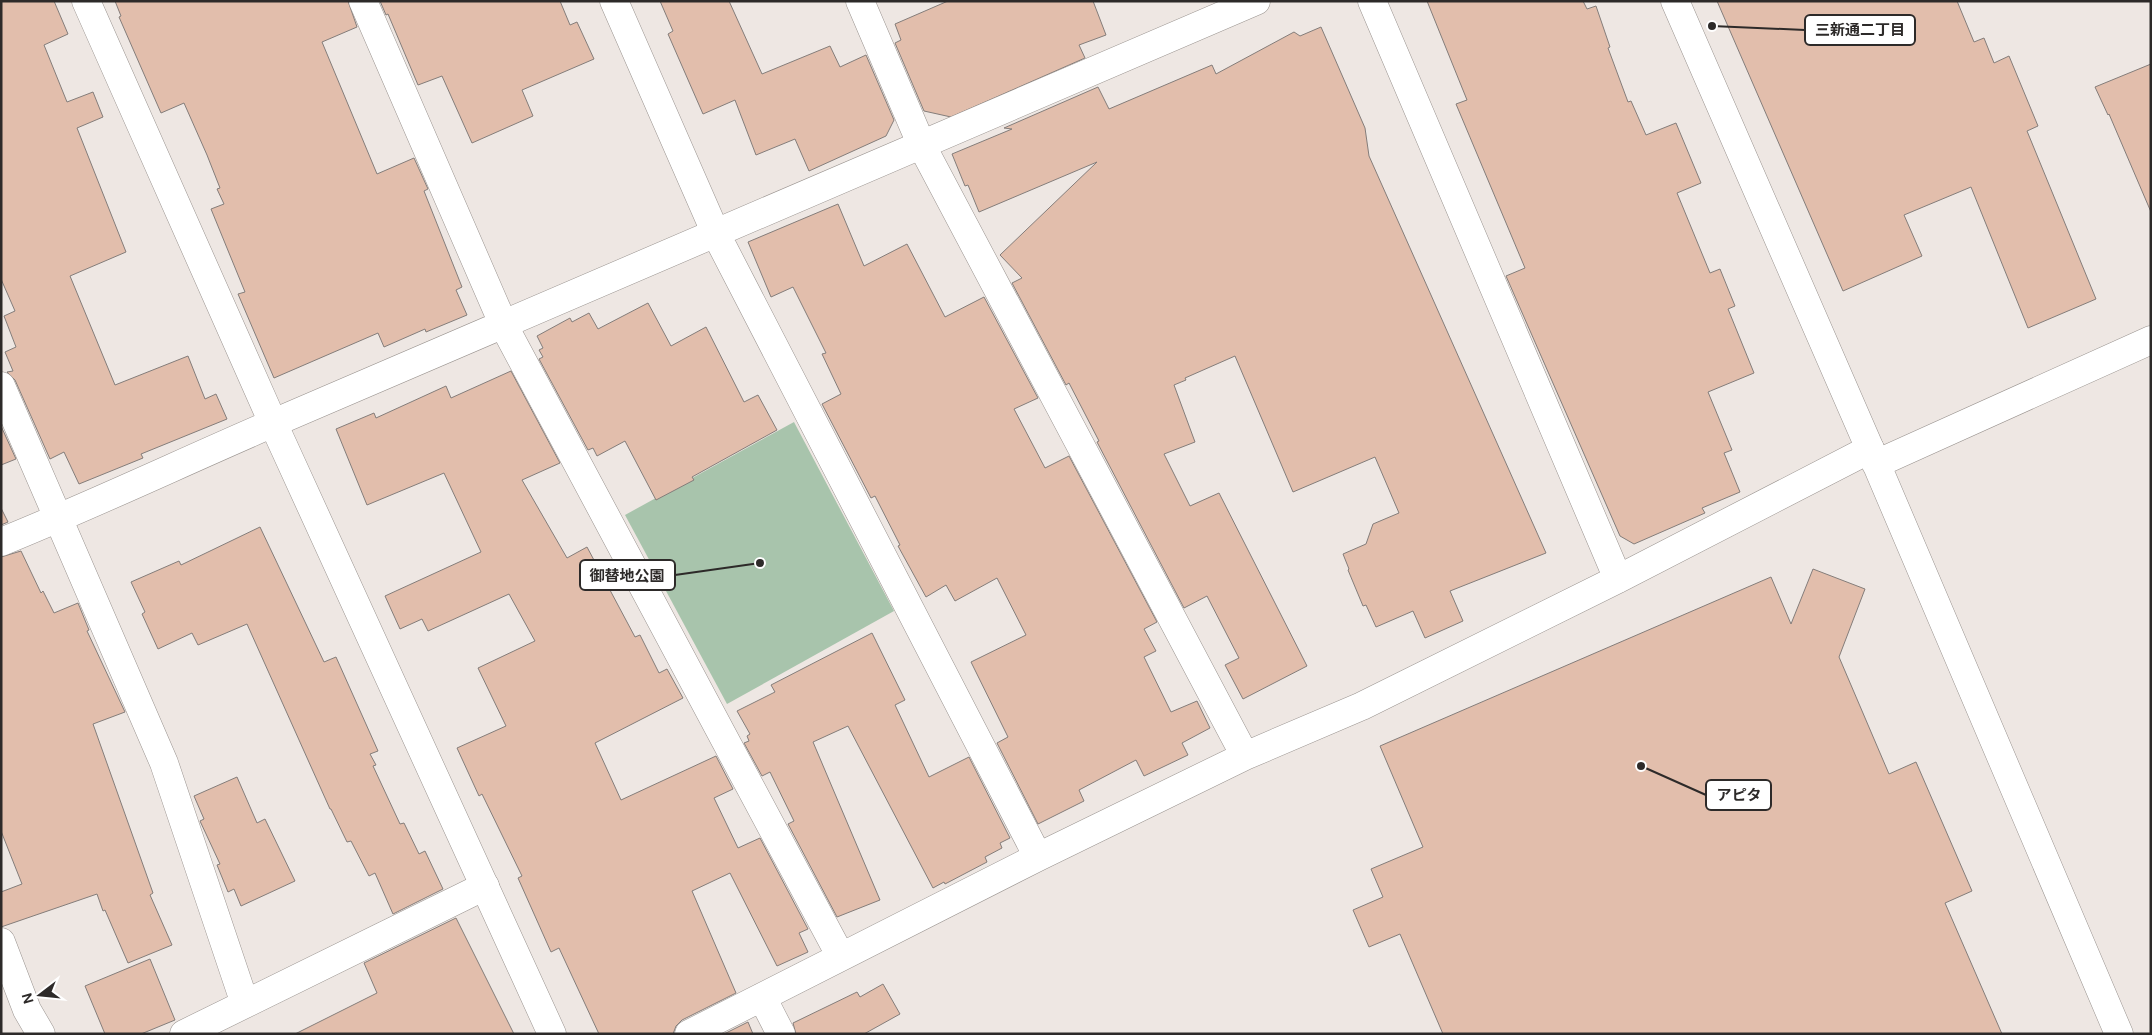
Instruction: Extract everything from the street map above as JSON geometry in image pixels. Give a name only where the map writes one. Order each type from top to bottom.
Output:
[{"type":"street","points":[[86,1],[273,424],[552,1034]]},
{"type":"street","points":[[363,1],[504,326],[841,957]]},
{"type":"street","points":[[614,1],[716,234],[1038,857]]},
{"type":"street","points":[[860,1],[922,146],[1245,756]]},
{"type":"street","points":[[1,542],[1256,1]]},
{"type":"street","points":[[1372,1],[1618,579]]},
{"type":"street","points":[[1675,1],[1873,456],[2119,1034]]},
{"type":"street","points":[[689,1034],[1038,857],[1245,756],[1362,706],[1618,579],[1873,456],[2151,340]]},
{"type":"street","points":[[1,386],[60,518],[164,763],[245,1004]]},
{"type":"street","points":[[184,1034],[485,886]]},
{"type":"street","points":[[1,942],[27,1010],[41,1034]]},
{"type":"street","points":[[762,997],[781,1034]]},
{"type":"green space","points":[[794,422],[894,611],[727,704],[625,515]]},
{"type":"building","points":[[1,1],[54,1],[68,34],[44,45],[67,102],[93,92],[103,117],[77,128],[126,252],[70,276],[115,385],[188,356],[205,399],[216,394],[227,419],[141,454],[143,458],[79,484],[64,452],[50,459],[15,380],[7,372],[13,371],[5,352],[16,347],[4,316],[15,311],[1,279]]},
{"type":"building","points":[[115,1],[348,1],[357,27],[322,42],[377,174],[414,158],[428,189],[424,191],[462,287],[456,290],[467,315],[426,332],[425,329],[384,347],[378,333],[274,378],[238,294],[245,292],[211,209],[224,204],[217,189],[220,188],[207,155],[184,103],[161,113],[119,17],[121,16]]},
{"type":"building","points":[[380,1],[560,1],[570,25],[577,22],[594,59],[522,90],[533,116],[472,143],[442,76],[418,85],[388,14],[386,15]]},
{"type":"building","points":[[660,1],[729,1],[762,74],[830,46],[840,67],[866,55],[894,120],[886,136],[809,171],[795,139],[756,155],[735,100],[703,114],[668,34],[673,31]]},
{"type":"building","points":[[948,1],[1093,1],[1106,35],[1079,45],[1085,58],[951,117],[924,111],[895,43],[901,40],[895,24]]},
{"type":"building","points":[[1427,1],[1583,1],[1587,9],[1596,6],[1610,47],[1608,48],[1628,102],[1631,101],[1646,135],[1676,123],[1701,183],[1677,193],[1710,273],[1720,269],[1735,306],[1728,309],[1754,373],[1708,392],[1732,450],[1724,453],[1740,492],[1702,508],[1705,513],[1634,544],[1620,536],[1506,276],[1525,268],[1456,104],[1467,100]]},
{"type":"building","points":[[1717,1],[1957,1],[1974,42],[1984,38],[1994,63],[2009,56],[2038,126],[2027,131],[2096,299],[2028,328],[1971,187],[1904,215],[1922,256],[1843,291]]},
{"type":"building","points":[[1321,27],[1365,128],[1369,156],[1546,553],[1450,591],[1463,621],[1425,638],[1413,611],[1376,627],[1366,605],[1363,606],[1343,554],[1366,544],[1373,524],[1399,513],[1375,457],[1293,492],[1235,356],[1185,378],[1186,380],[1174,385],[1195,442],[1164,454],[1190,506],[1219,493],[1307,666],[1243,699],[1225,665],[1239,658],[1207,596],[1184,608],[1097,442],[1099,441],[1069,383],[1066,385],[1012,283],[1022,278],[1000,255],[1097,162],[979,212],[968,185],[965,186],[952,154],[1012,129],[1004,128],[1098,87],[1109,109],[1212,65],[1216,74],[1294,32],[1300,36]]},
{"type":"building","points":[[2151,64],[2151,212],[2109,114],[2095,87]]},
{"type":"building","points":[[838,204],[864,266],[907,244],[945,317],[984,297],[1038,398],[1014,409],[1045,468],[1069,456],[1157,622],[1144,629],[1156,651],[1144,657],[1171,712],[1197,701],[1210,728],[1182,743],[1188,755],[1144,776],[1136,760],[1079,790],[1084,801],[1038,824],[997,743],[1008,737],[971,662],[1026,635],[997,578],[955,601],[946,585],[926,597],[898,546],[900,545],[875,496],[871,498],[822,404],[841,394],[822,354],[826,353],[793,287],[771,297],[748,242]]},
{"type":"building","points":[[648,303],[671,346],[706,327],[744,402],[758,395],[777,430],[692,477],[694,480],[656,500],[625,441],[597,456],[593,448],[588,450],[539,359],[543,357],[539,350],[543,348],[537,336],[570,318],[572,322],[589,313],[598,329]]},
{"type":"building","points":[[511,371],[560,463],[522,480],[567,558],[587,547],[635,637],[640,635],[659,673],[667,669],[683,698],[595,743],[621,800],[716,756],[733,789],[714,798],[738,848],[760,838],[808,929],[799,933],[808,952],[777,966],[730,873],[692,891],[736,993],[682,1020],[676,1026],[673,1034],[599,1034],[559,948],[551,952],[518,878],[522,876],[482,794],[479,796],[457,748],[506,726],[478,668],[535,641],[509,594],[428,631],[422,619],[400,629],[385,596],[481,552],[444,473],[367,505],[336,429],[374,413],[376,418],[446,386],[451,398]]},
{"type":"building","points":[[1,426],[16,459],[1,465]]},
{"type":"building","points":[[1,508],[8,522],[1,525]]},
{"type":"building","points":[[260,527],[324,662],[336,657],[378,751],[370,754],[376,765],[373,766],[400,824],[404,823],[419,854],[425,851],[443,889],[393,914],[375,873],[369,876],[351,841],[347,842],[330,809],[247,624],[198,645],[192,633],[158,649],[142,614],[145,612],[131,582],[179,561],[181,565]]},
{"type":"building","points":[[21,551],[41,593],[43,591],[54,613],[78,603],[89,630],[87,631],[125,712],[93,724],[153,893],[150,895],[172,945],[128,963],[97,894],[1,927],[1,892],[22,884],[1,831],[1,557]]},
{"type":"building","points":[[1813,569],[1865,589],[1839,657],[1889,774],[1916,762],[1972,891],[1945,903],[2002,1034],[1443,1034],[1400,934],[1369,947],[1353,910],[1383,897],[1371,869],[1423,847],[1380,746],[1771,577],[1791,624]]},
{"type":"building","points":[[872,633],[905,700],[895,705],[929,777],[969,757],[1010,838],[1000,843],[1002,848],[985,857],[987,862],[945,884],[944,882],[933,888],[848,726],[813,742],[880,900],[837,917],[788,824],[794,821],[770,772],[762,776],[744,743],[749,741],[747,736],[750,734],[737,711],[775,692],[771,685]]},
{"type":"building","points":[[237,777],[257,823],[265,819],[295,881],[241,906],[234,889],[228,892],[217,865],[220,864],[200,821],[204,819],[194,796]]},
{"type":"building","points":[[456,918],[514,1034],[295,1034],[377,993],[364,963]]},
{"type":"building","points":[[150,959],[175,1020],[141,1034],[105,1034],[85,986]]},
{"type":"building","points":[[883,984],[900,1014],[864,1034],[796,1034],[793,1023],[857,992],[860,997]]},
{"type":"building","points":[[748,1022],[753,1034],[724,1034]]},
{"type":"place","name":"三新通二丁目","points":[[1712,26]]},
{"type":"place","name":"御替地公園","points":[[760,563]]},
{"type":"place","name":"アピタ","points":[[1641,766]]}]
